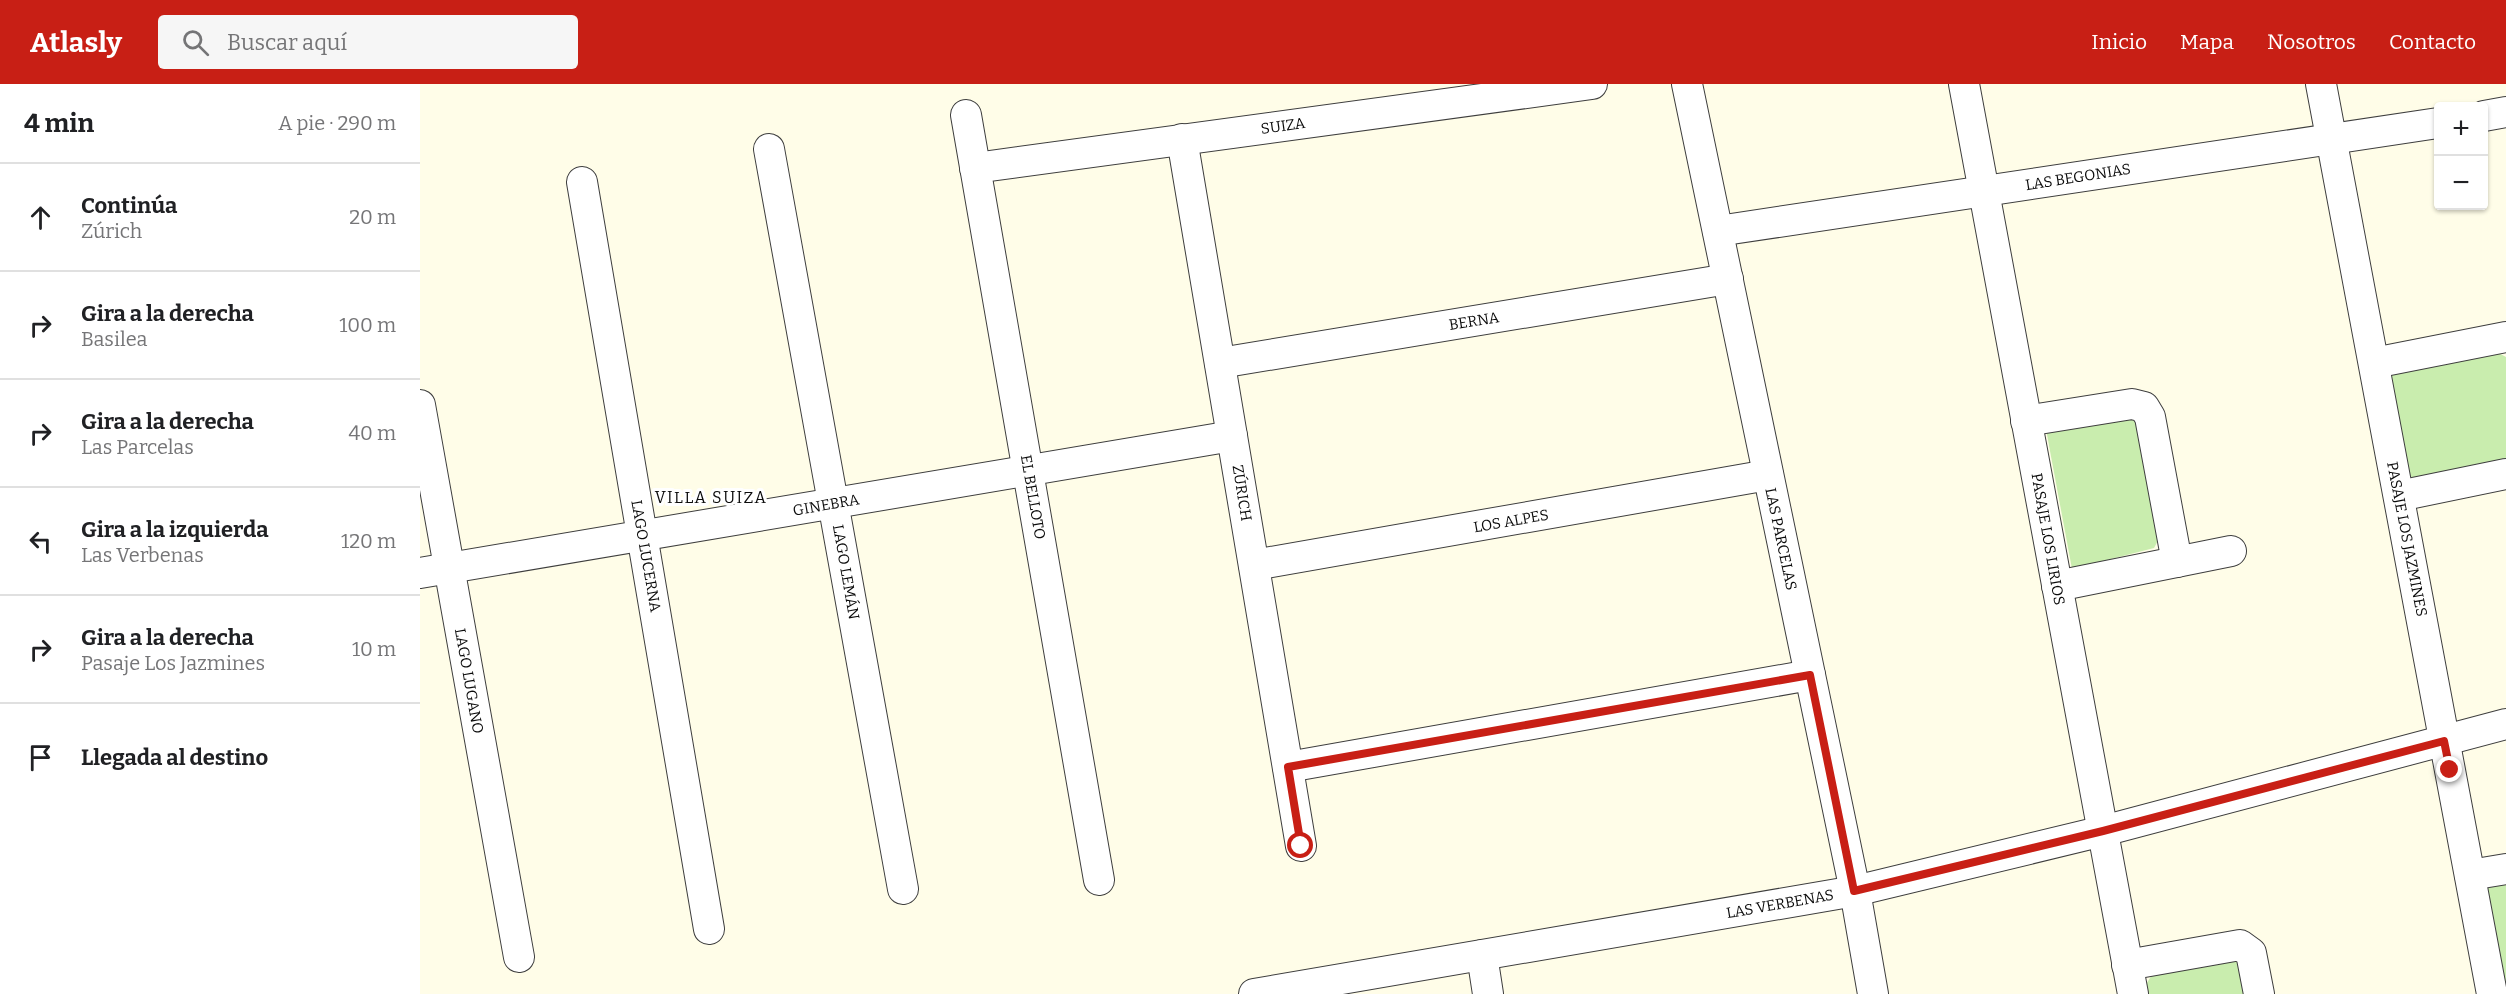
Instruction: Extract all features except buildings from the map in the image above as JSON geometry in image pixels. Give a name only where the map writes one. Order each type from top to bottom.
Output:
[{"type":"street","name":"SUIZA","points":[[975,168],[1592,84]]},
{"type":"street","name":"LAS PARCELAS","points":[[1687,84],[1810,675],[1873,994]]},
{"type":"street","name":"PASAJE LOS LIRIOS","points":[[1964,84],[2130,980]]},
{"type":"street","name":"PASAJE LOS JAZMINES","points":[[2321,84],[2492,994]]},
{"type":"street","points":[[2488,115],[2506,112]]},
{"type":"street","name":"EL BELLOTO","points":[[966,115],[1100,880]]},
{"type":"street","name":"LAS BEGONIAS","points":[[1718,231],[2434,124]]},
{"type":"street","name":"ZÚRICH","points":[[1182,139],[1301,846]]},
{"type":"street","name":"LAGO LEMÁN","points":[[769,149],[903,889]]},
{"type":"street","name":"LAGO LUCERNA","points":[[582,183],[709,929]]},
{"type":"street","name":"BERNA","points":[[1220,363],[1728,279]]},
{"type":"street","points":[[2374,363],[2506,337]]},
{"type":"street","points":[[2026,421],[2132,404],[2144,407],[2150,417],[2176,562]]},
{"type":"street","name":"LAGO LUGANO","points":[[420,405],[519,957]]},
{"type":"street","name":"GINEBRA","points":[[420,573],[1232,436]]},
{"type":"street","points":[[2398,496],[2506,474]]},
{"type":"street","name":"LOS ALPES","points":[[1254,565],[1768,476]]},
{"type":"street","points":[[2057,586],[2231,551]]},
{"type":"street","points":[[1288,767],[1810,675]]},
{"type":"street","name":"LAS VERBENAS","points":[[1254,994],[1854,891],[2103,831],[2506,724]]},
{"type":"street","points":[[2469,875],[2506,869]]},
{"type":"street","points":[[2130,980],[2240,945],[2251,953],[2259,994]]},
{"type":"street","points":[[1482,955],[1488,994]]},
{"type":"green space","points":[[2489,348],[2506,357],[2506,469],[2410,487],[2389,375]]},
{"type":"green space","points":[[2133,411],[2145,419],[2161,535],[2154,548],[2072,569],[2045,424]]},
{"type":"green space","points":[[2506,879],[2506,994],[2481,893],[2490,882]]},
{"type":"green space","points":[[2233,955],[2246,963],[2252,994],[2146,994],[2145,986],[2155,970]]},
{"type":"district","name":"VILLA SUIZA","points":[[711,497]]},
{"type":"route","points":[[1301,846],[1288,767],[1810,675],[1854,891],[2103,831],[2444,741],[2450,770]]}]
